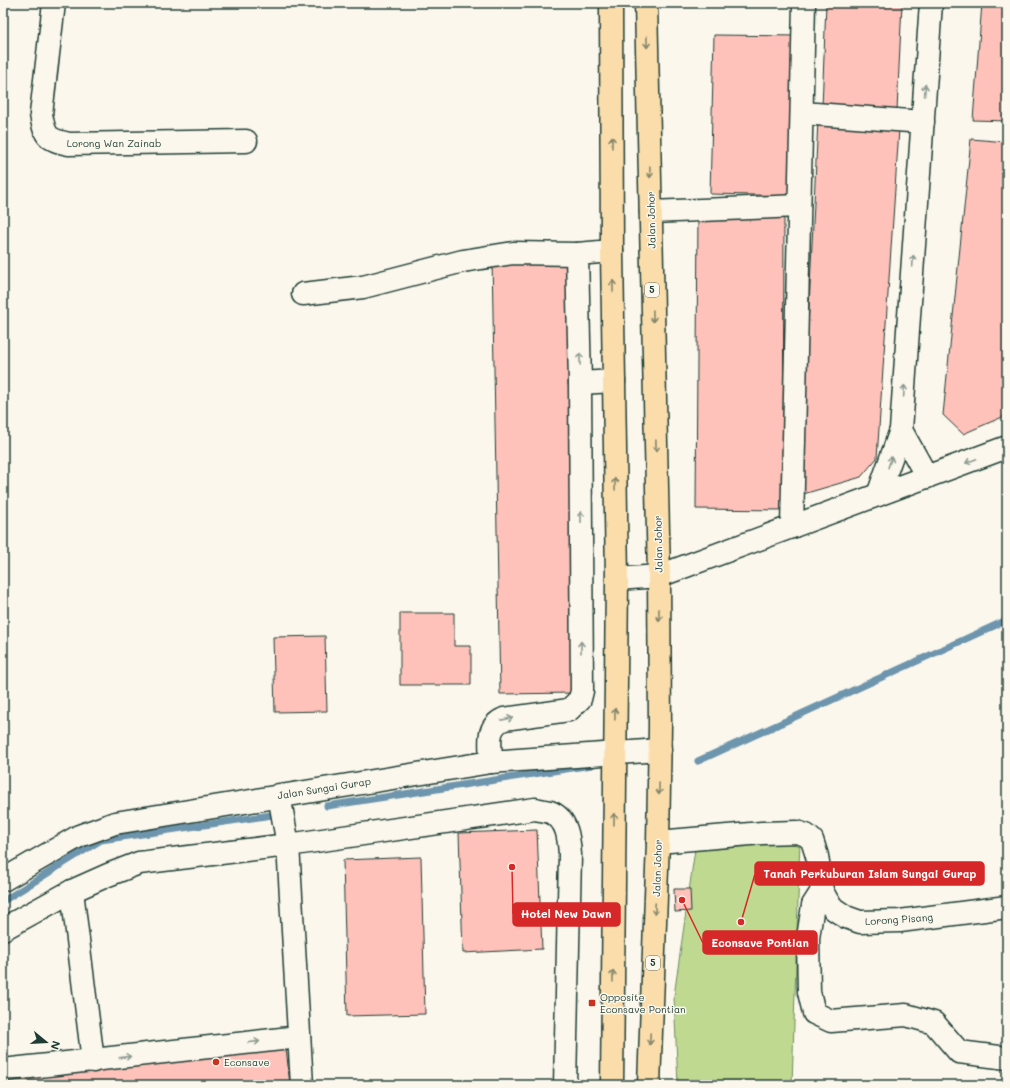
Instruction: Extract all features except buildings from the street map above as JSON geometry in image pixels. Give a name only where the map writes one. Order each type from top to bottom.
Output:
[{"type":"highway","points":[[611,3],[612,251],[617,579],[612,1085]]},
{"type":"highway","name":"Jalan Johor","points":[[646,3],[658,576],[660,750],[658,842],[648,1085]]},
{"type":"street","name":"Lorong Wan Zainab","points":[[54,3],[40,114],[43,129],[48,136],[56,141],[70,144],[246,141]]},
{"type":"street","points":[[792,527],[804,3]]},
{"type":"street","points":[[878,495],[901,430],[931,3]]},
{"type":"street","points":[[802,113],[923,122]]},
{"type":"street","points":[[651,212],[799,206]]},
{"type":"street","points":[[303,294],[363,287],[463,261],[513,253],[577,254],[612,251]]},
{"type":"street","points":[[491,762],[490,732],[492,727],[498,722],[504,719],[569,710],[580,699],[582,691],[580,383],[577,254]]},
{"type":"street","points":[[580,383],[614,381]]},
{"type":"street","points":[[901,430],[927,477]]},
{"type":"street","points":[[617,579],[658,576],[1007,447]]},
{"type":"street","name":"Jalan Sungai Gurap","points":[[3,880],[79,836],[115,823],[279,795],[491,762],[660,750]]},
{"type":"street","points":[[279,795],[288,845],[302,1085]]},
{"type":"street","points":[[3,929],[72,891],[108,875],[139,864],[288,845],[535,809],[552,813],[561,820],[568,836],[570,855],[565,1085]]},
{"type":"street","name":"Lorong Pisang","points":[[658,842],[762,833],[797,832],[806,835],[812,840],[817,856],[822,892],[828,902],[834,909],[846,917],[860,922],[900,921],[1007,907]]},
{"type":"street","points":[[72,891],[93,1060]]},
{"type":"street","points":[[822,892],[813,905],[808,938],[808,992],[814,1013],[831,1021],[906,1015],[934,1023],[959,1052],[1007,1058]]},
{"type":"street","points":[[3,1070],[299,1037]]},
{"type":"green space","points":[[800,839],[792,1085],[678,1085],[674,996],[695,849]]},
{"type":"waterway","points":[[698,761],[1007,620]]},
{"type":"waterway","points":[[327,806],[592,765]]},
{"type":"waterway","points":[[3,901],[101,840],[279,814]]},
{"type":"place","name":"Hotel New Dawn","points":[[512,867]]},
{"type":"place","name":"Econsave Pontian","points":[[682,900]]},
{"type":"place","name":"Tanah Perkuburan Islam Sungai Gurap","points":[[741,922]]},
{"type":"place","name":"Opposite Econsave Pontian","points":[[592,1003]]},
{"type":"place","name":"Econsave","points":[[216,1062]]}]
